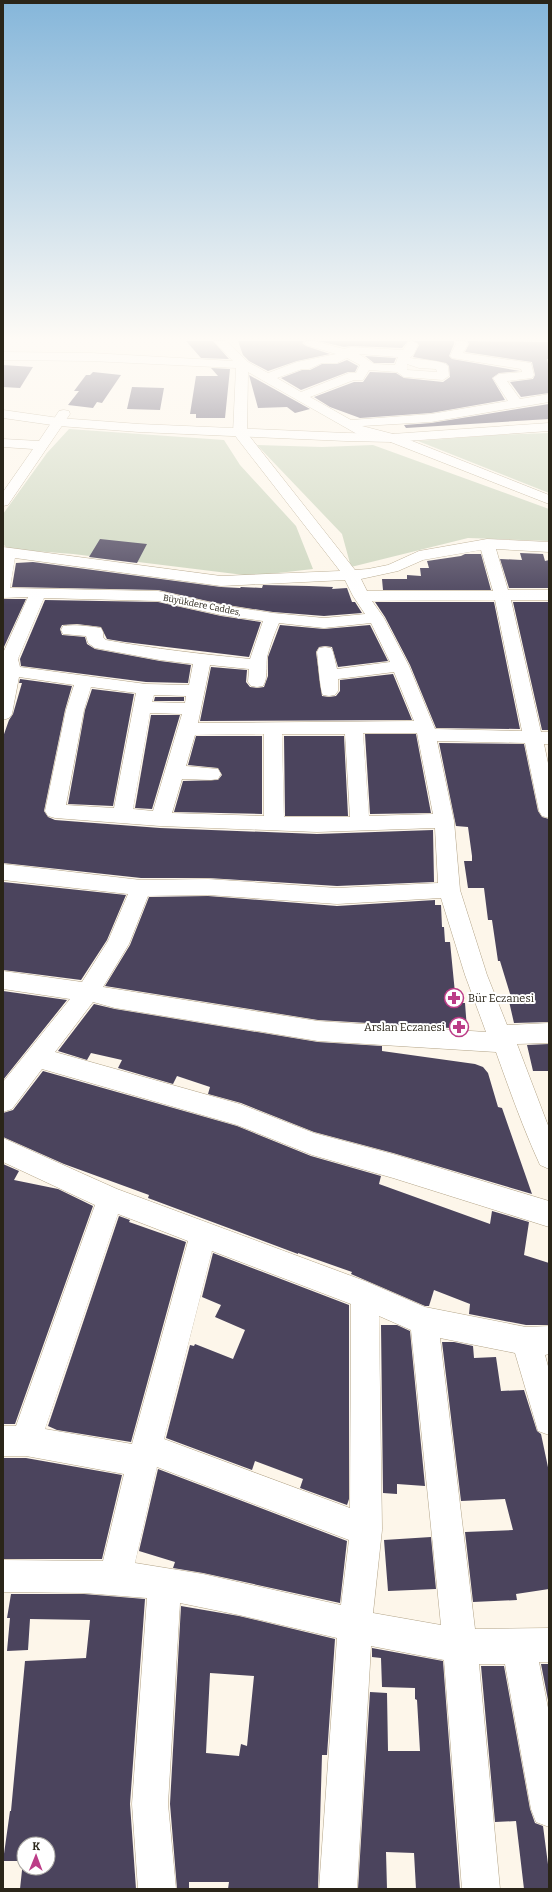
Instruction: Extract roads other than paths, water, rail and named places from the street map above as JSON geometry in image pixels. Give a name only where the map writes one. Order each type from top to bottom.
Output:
[{"type":"street","points":[[3,502],[54,429]]},
{"type":"street","points":[[240,429],[351,576],[361,596],[376,618],[400,666],[426,731],[444,821],[449,890],[476,975],[528,1108],[549,1157]]},
{"type":"street","points":[[245,429],[392,438],[516,429]]},
{"type":"street","points":[[276,429],[417,429]]},
{"type":"street","points":[[362,430],[392,438],[549,500]]},
{"type":"street","points":[[3,443],[42,445]]},
{"type":"street","points":[[487,544],[541,738],[549,811]]},
{"type":"street","points":[[3,586],[5,553],[221,581],[368,574],[394,568],[419,556],[487,544],[549,547]]},
{"type":"street","name":"Büyükdere Caddes,","points":[[3,593],[158,596],[194,605],[273,618],[324,623],[376,618]]},
{"type":"street","points":[[3,714],[8,664],[38,593]]},
{"type":"street","points":[[361,596],[549,595]]},
{"type":"street","points":[[257,682],[256,665],[262,644],[273,618]]},
{"type":"street","points":[[69,630],[95,632],[94,639],[101,644],[160,654],[256,665]]},
{"type":"street","points":[[325,652],[329,683],[400,666]]},
{"type":"street","points":[[160,819],[188,729],[203,658]]},
{"type":"street","points":[[8,664],[84,680],[146,689],[195,691]]},
{"type":"street","points":[[84,680],[75,710],[55,812],[122,815],[160,819],[274,822],[317,825],[444,821]]},
{"type":"street","points":[[122,815],[146,689]]},
{"type":"street","points":[[143,707],[192,709]]},
{"type":"street","points":[[273,728],[274,822]]},
{"type":"street","points":[[188,729],[354,728],[541,738]]},
{"type":"street","points":[[354,728],[360,824]]},
{"type":"street","points":[[174,772],[211,774]]},
{"type":"street","points":[[3,872],[141,888],[208,887],[337,896],[449,890]]},
{"type":"street","points":[[3,1101],[88,992],[118,944],[141,888]]},
{"type":"street","points":[[3,980],[88,992],[115,999],[318,1031],[502,1039],[549,1033]]},
{"type":"street","points":[[36,1057],[240,1114],[312,1144],[392,1166],[549,1214]]},
{"type":"street","points":[[3,1150],[110,1199],[365,1295],[424,1321],[537,1341],[549,1420]]},
{"type":"street","points":[[110,1199],[14,1441],[144,1455],[366,1530]]},
{"type":"street","points":[[115,1578],[144,1455],[203,1235]]},
{"type":"street","points":[[338,1889],[355,1625],[366,1530],[365,1295]]},
{"type":"street","points":[[424,1321],[460,1645],[480,1889]]},
{"type":"street","points":[[3,1584],[3,1576],[115,1578],[165,1584],[225,1595],[397,1634],[460,1645],[534,1645],[549,1809]]},
{"type":"street","points":[[157,1889],[150,1804],[165,1584]]},
{"type":"place","name":"Bür Eczanesi","points":[[454,998]]},
{"type":"place","name":"Arslan Eczanesi","points":[[459,1027]]}]
